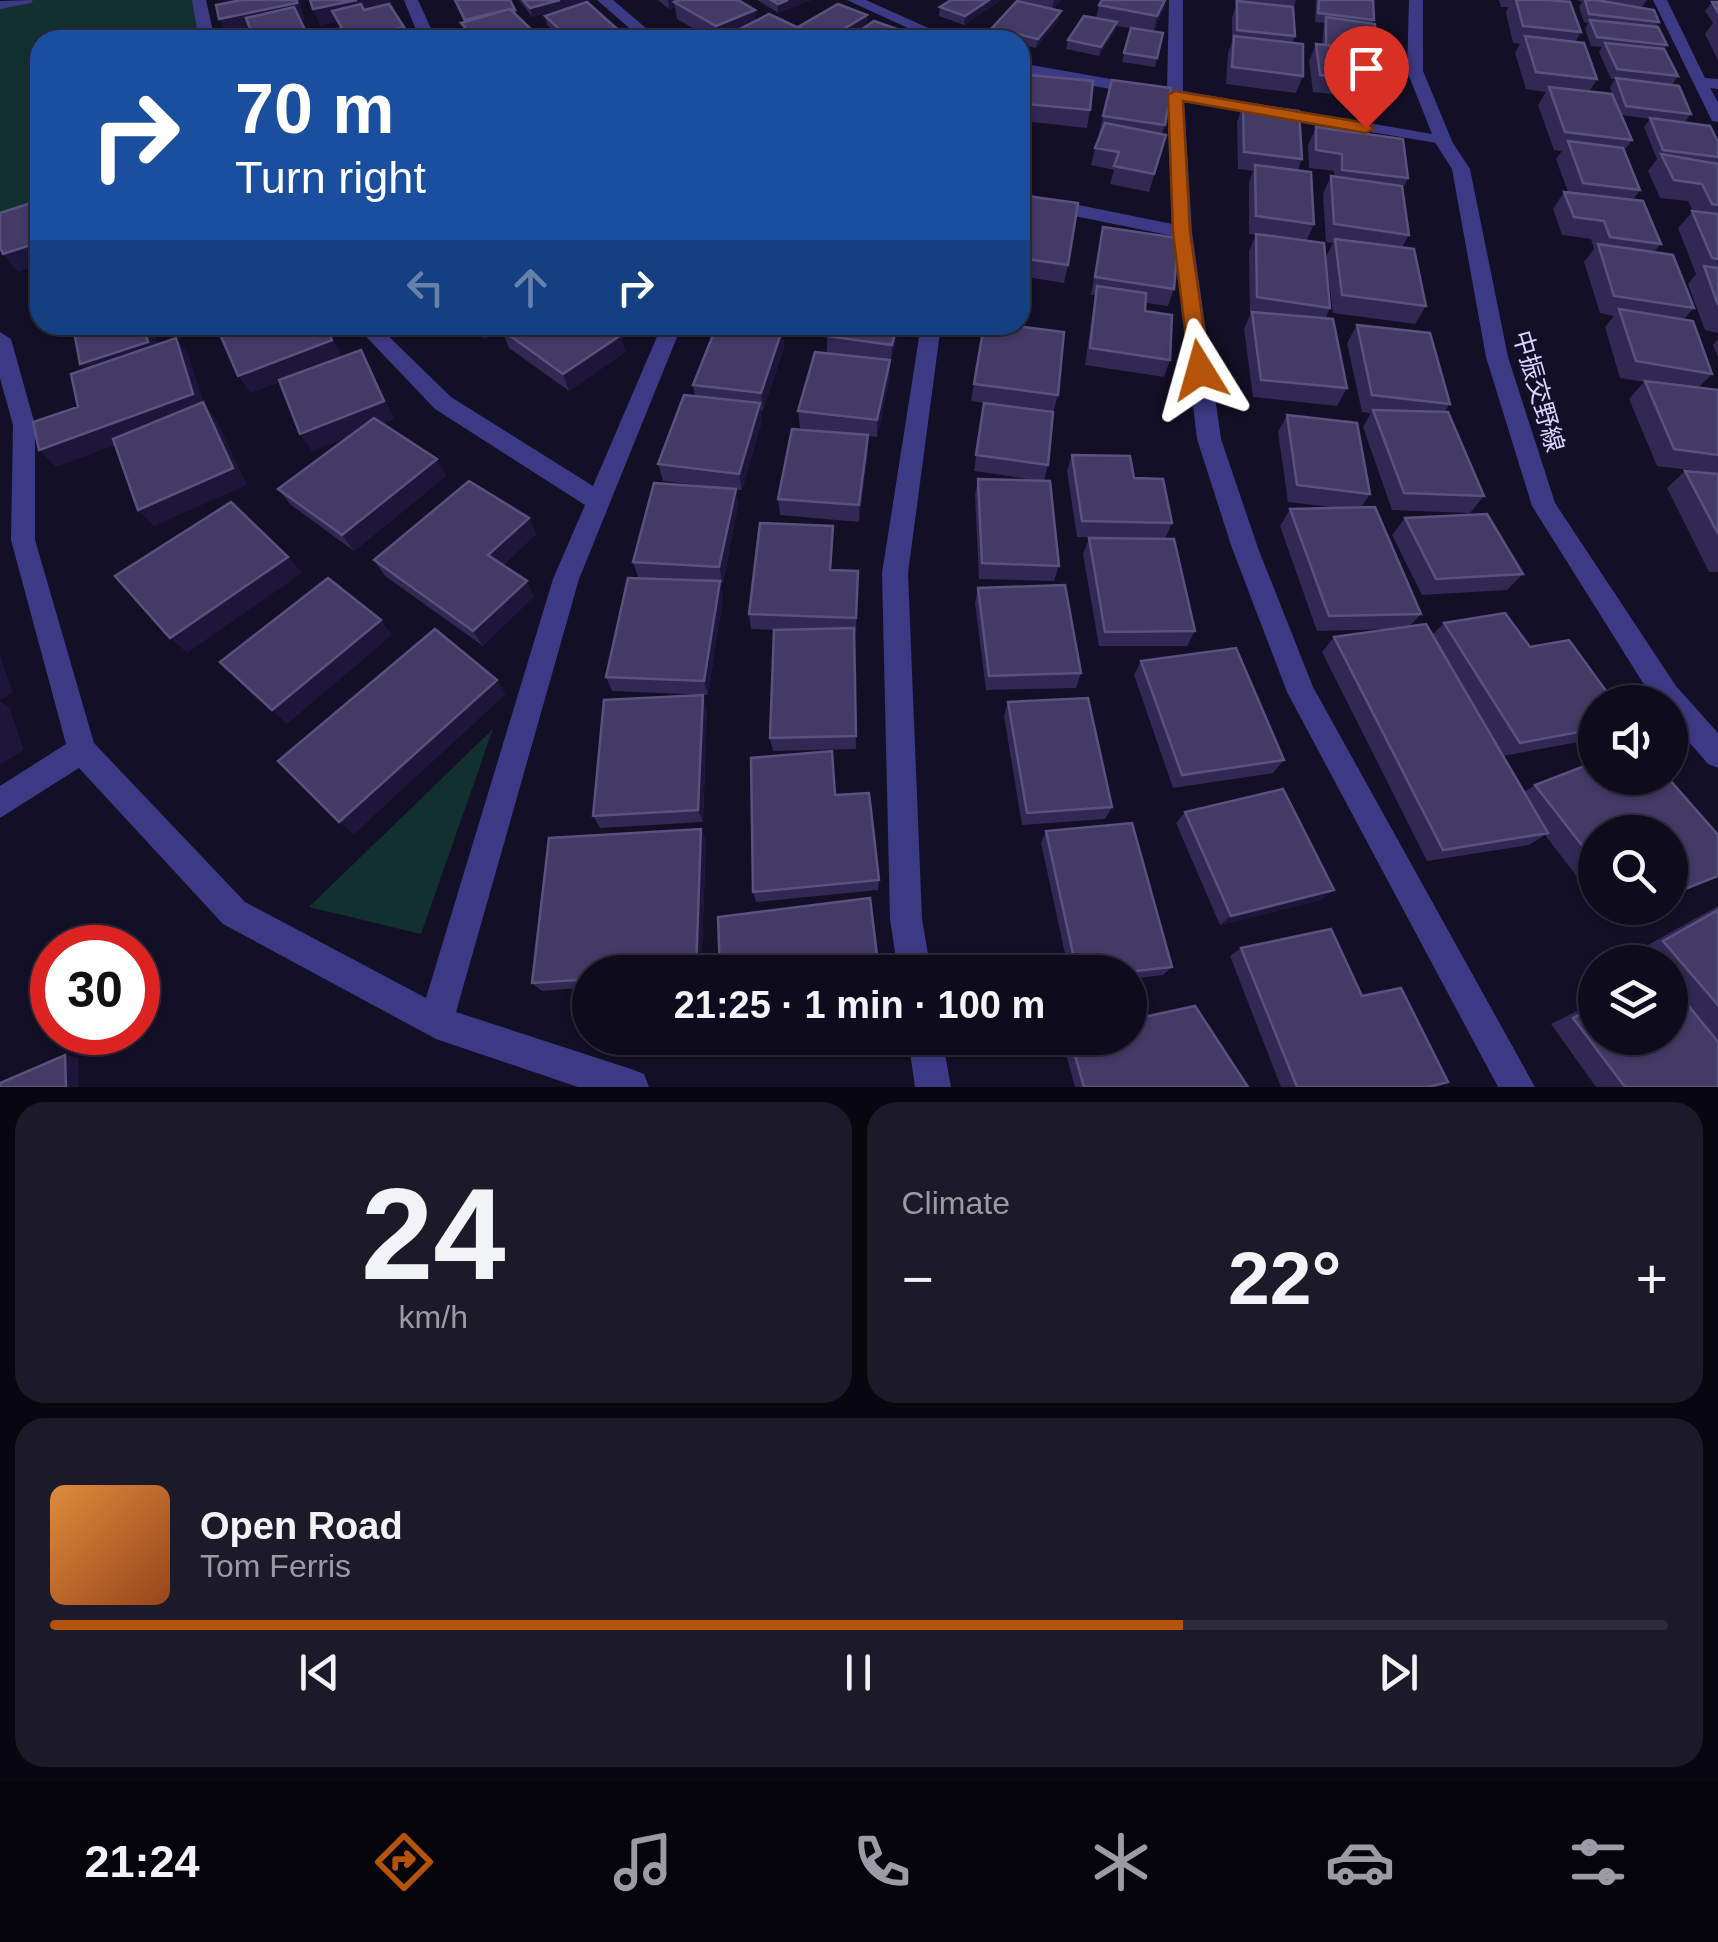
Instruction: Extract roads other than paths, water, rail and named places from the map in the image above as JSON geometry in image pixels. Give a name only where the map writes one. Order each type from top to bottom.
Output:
[{"type":"street","points":[[0,4],[26,0]]},
{"type":"street","points":[[199,0],[205,30]]},
{"type":"street","points":[[411,0],[424,30]]},
{"type":"street","points":[[604,0],[640,30]]},
{"type":"street","points":[[854,0],[924,30]]},
{"type":"street","points":[[1176,0],[1175,95],[1182,232],[1210,439],[1302,692],[1517,1087]]},
{"type":"street","name":"中振交野線","points":[[1416,0],[1414,70],[1443,141],[1461,170],[1497,357],[1544,506],[1666,695],[1718,754]]},
{"type":"street","points":[[1660,0],[1718,117]]},
{"type":"street","points":[[1030,70],[1443,141]]},
{"type":"street","points":[[1698,83],[1718,84]]},
{"type":"street","points":[[1030,201],[1182,232]]},
{"type":"street","points":[[375,335],[443,403],[599,502]]},
{"type":"street","points":[[436,1022],[566,579],[668,335]]},
{"type":"street","points":[[911,955],[906,919],[895,573],[928,335]]},
{"type":"street","points":[[0,339],[24,426],[23,540],[82,750],[234,913],[436,1022],[631,1087]]},
{"type":"street","points":[[0,803],[82,750]]},
{"type":"street","points":[[928,1055],[934,1087]]}]
